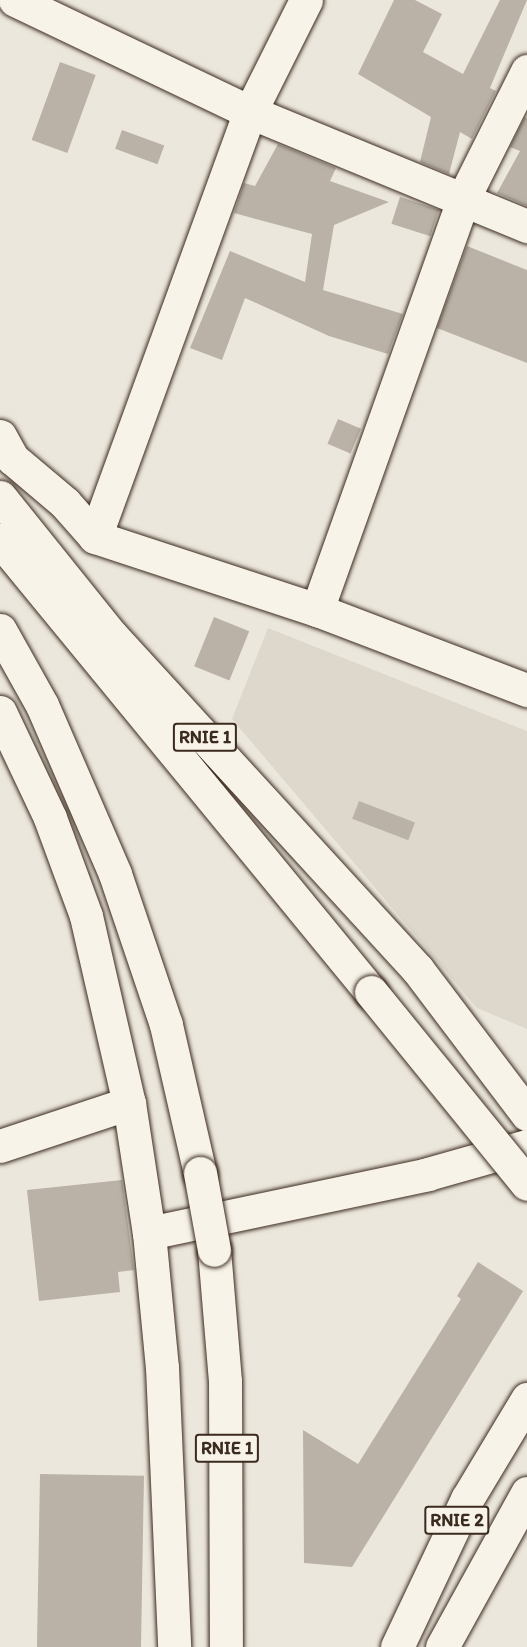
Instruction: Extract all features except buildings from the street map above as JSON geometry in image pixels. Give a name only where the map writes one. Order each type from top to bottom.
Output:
[{"type":"main road","points":[[94,537],[250,112],[306,0]]},
{"type":"main road","points":[[24,2],[250,112],[464,197],[527,226]]},
{"type":"main road","points":[[317,610],[464,197],[527,71]]},
{"type":"main road","points":[[4,448],[65,503],[94,537],[317,610],[527,690]]},
{"type":"main road","name":"RNIE 1","points":[[0,497],[111,635],[418,970],[527,1114]]},
{"type":"main road","points":[[0,540],[527,1184]]},
{"type":"main road","name":"RNIE 1","points":[[0,630],[42,705],[115,874],[166,1025],[200,1173],[214,1250],[225,1382],[226,1647]]},
{"type":"main road","points":[[4,734],[50,818],[86,916],[129,1103],[149,1233],[162,1367],[174,1647]]},
{"type":"main road","points":[[0,1146],[129,1103]]},
{"type":"main road","points":[[149,1233],[428,1174],[527,1146]]},
{"type":"main road","name":"RNIE 2","points":[[397,1647],[467,1499],[527,1399]]},
{"type":"main road","name":"RNIE 2","points":[[446,1642],[527,1493]]},
{"type":"shaded area","points":[[268,628],[527,731],[527,1029],[477,1008],[232,719]]}]
